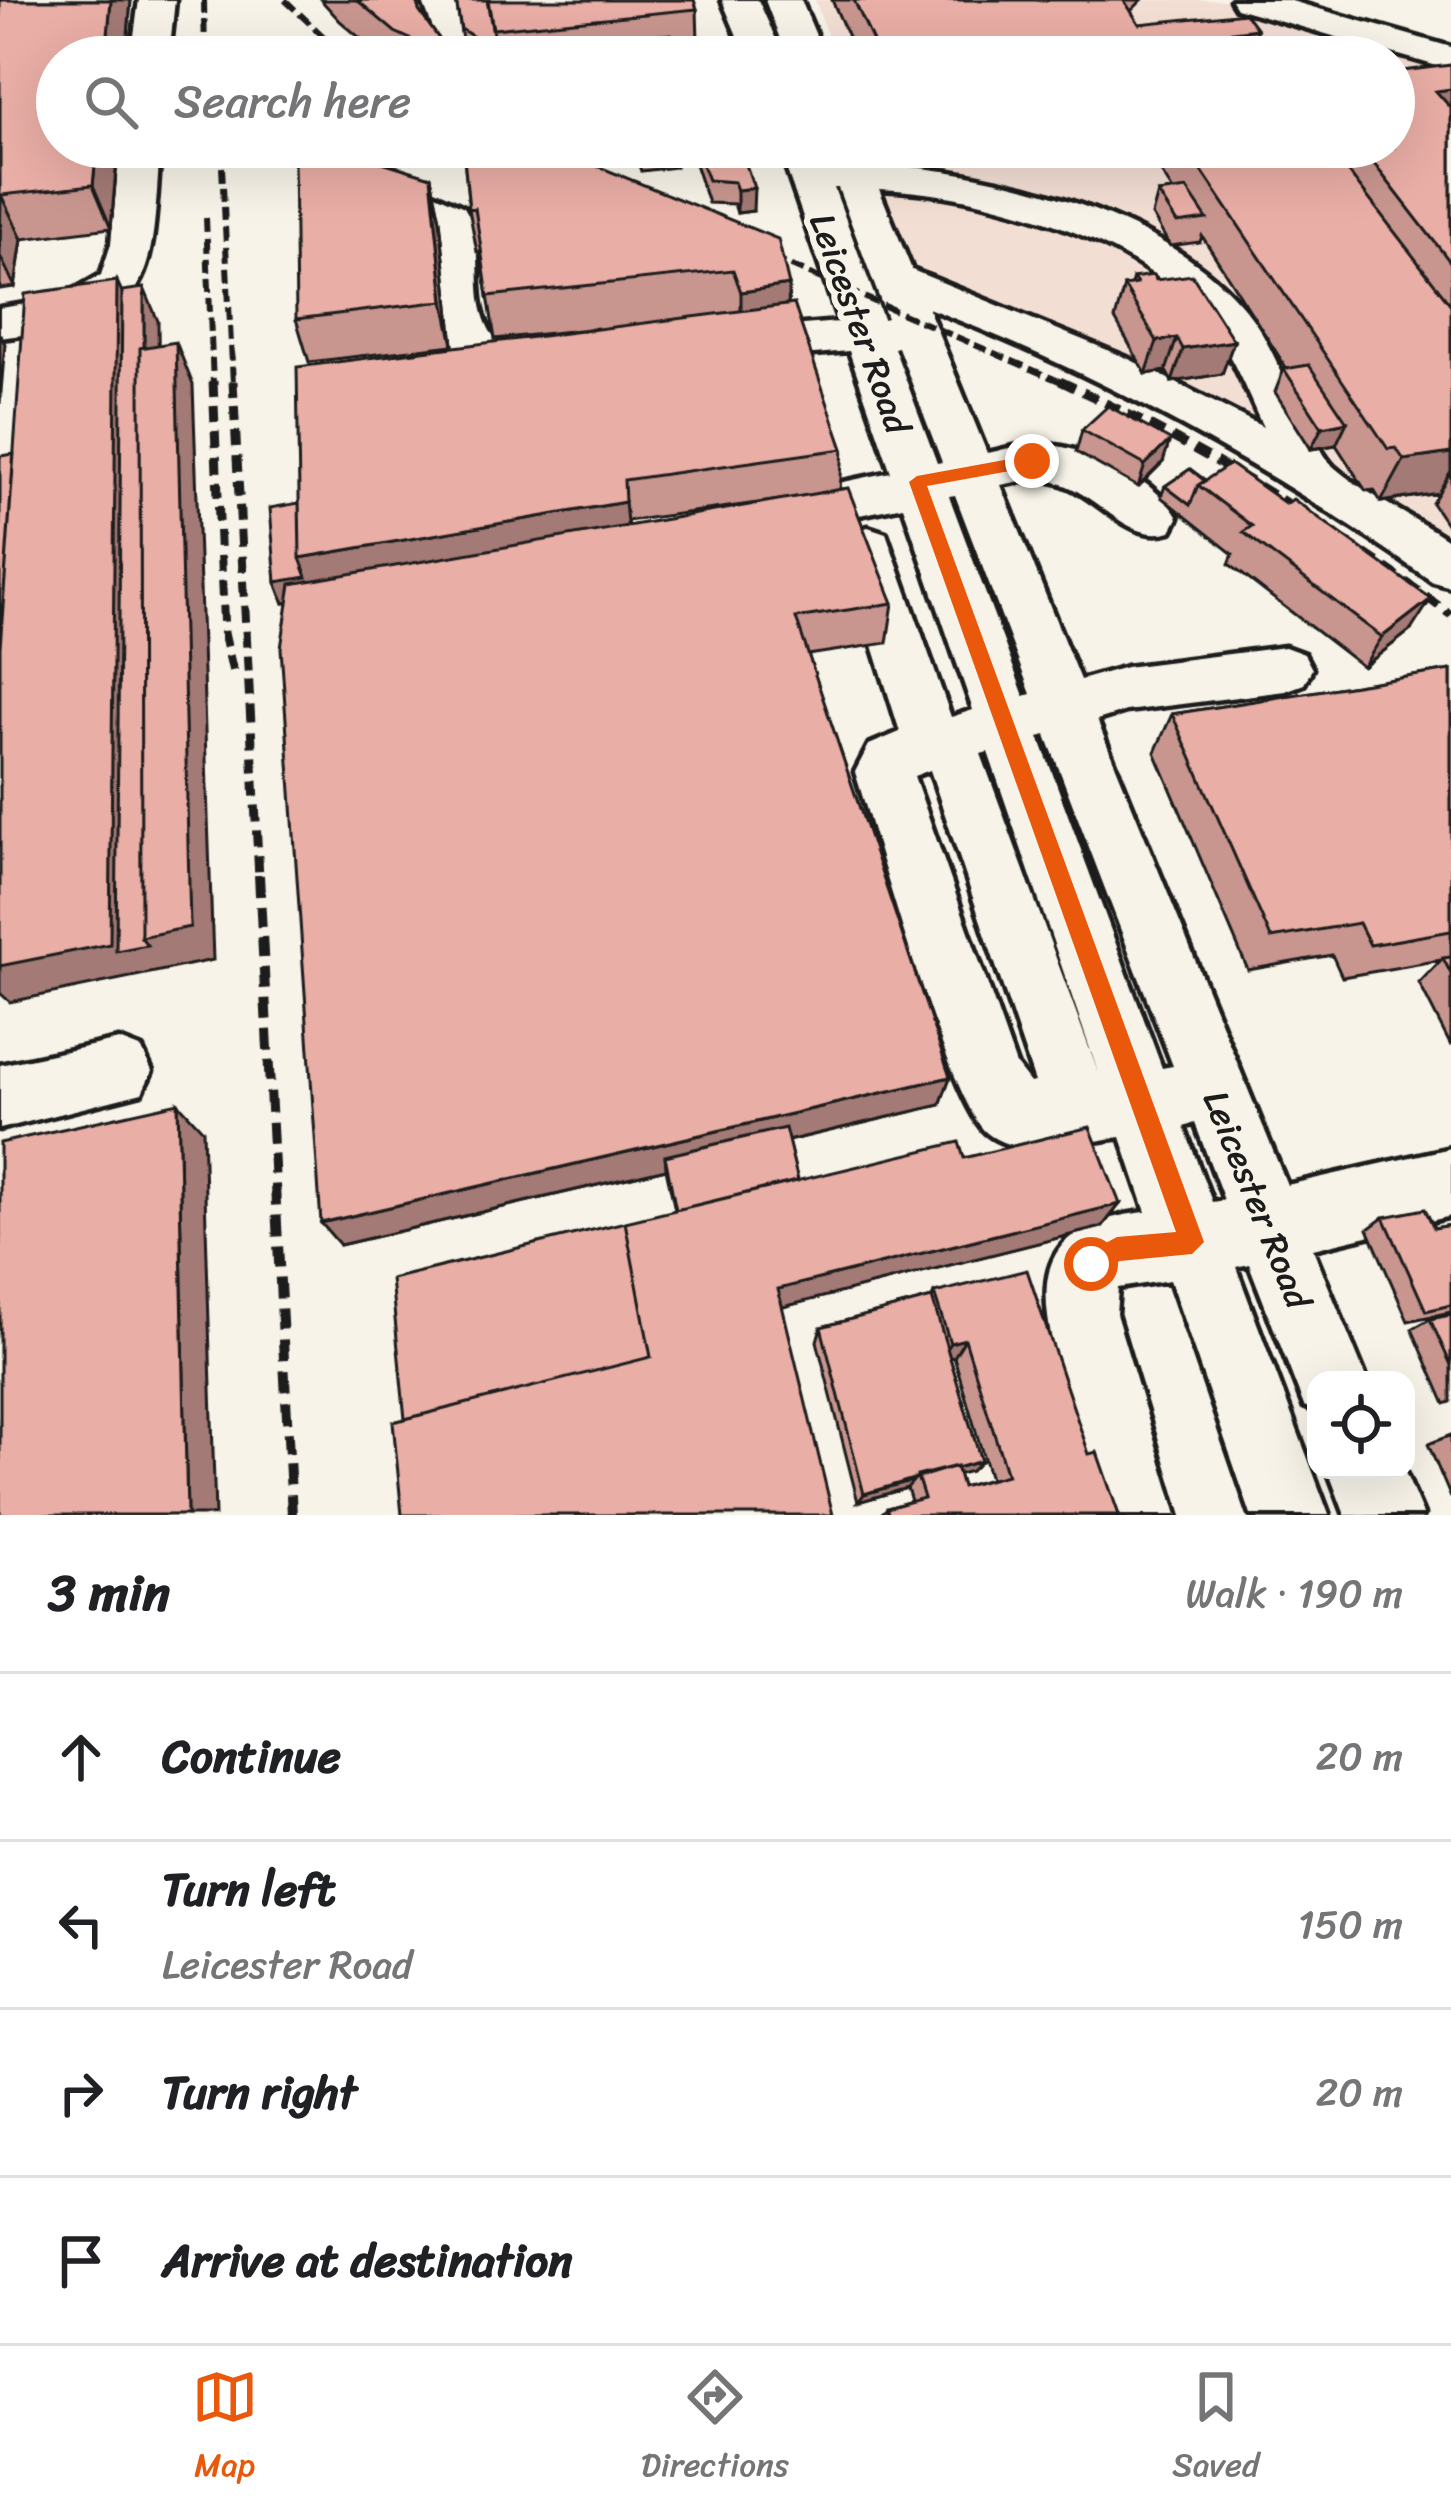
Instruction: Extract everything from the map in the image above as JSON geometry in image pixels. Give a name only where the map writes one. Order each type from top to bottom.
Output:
[{"type":"street","points":[[153,36],[157,0]]},
{"type":"street","points":[[440,0],[455,36]]},
{"type":"street","points":[[740,0],[756,36]]},
{"type":"street","points":[[783,0],[798,36]]},
{"type":"street","points":[[1249,0],[1372,36]]},
{"type":"street","points":[[1415,48],[1451,59]]},
{"type":"street","points":[[0,322],[66,315],[109,291],[126,271],[138,168]]},
{"type":"street","points":[[352,168],[449,216],[466,333],[483,357],[540,365],[449,375]]},
{"type":"street","name":"Leicester Road","points":[[828,168],[943,477],[1063,708],[1326,1371]]},
{"type":"street","name":"Leicester Road","points":[[829,168],[892,278],[889,333]]},
{"type":"street","points":[[869,168],[982,187],[1116,236],[1185,276],[1235,327],[1284,428],[1314,476]]},
{"type":"street","points":[[892,278],[988,313],[1141,382],[1314,476],[1451,568]]},
{"type":"street","points":[[676,351],[889,333]]},
{"type":"street","points":[[740,520],[848,502],[943,477],[1032,461],[1063,463],[1106,483],[1153,518]]},
{"type":"street","name":"Leicester Road","points":[[943,477],[961,736],[1142,1104],[1290,1515]]},
{"type":"street","points":[[862,530],[961,736],[1078,1111],[1216,1092]]},
{"type":"street","points":[[961,736],[1126,689],[1286,669]]},
{"type":"street","points":[[0,1097],[119,1071]]},
{"type":"street","points":[[1138,1515],[1080,1314],[1083,1276],[1091,1264],[1117,1250],[1192,1242],[1451,1182]]},
{"type":"street","points":[[1370,1479],[1384,1515]]},
{"type":"shaded area","points":[[815,0],[1226,0],[1345,36],[828,36]]},
{"type":"shaded area","points":[[1415,57],[1451,68],[1451,588],[1330,492],[907,260],[874,168],[1415,168]]},
{"type":"building","points":[[0,0],[111,0],[108,36],[36,36],[36,168],[95,168],[93,185],[1,195],[0,204]]},
{"type":"building","points":[[357,0],[417,0],[437,36],[395,32]]},
{"type":"building","points":[[456,0],[487,0],[493,36],[472,36],[461,29]]},
{"type":"building","points":[[488,0],[694,0],[697,9],[493,29]]},
{"type":"building","points":[[854,0],[1124,0],[1139,24],[1245,13],[1257,29],[1200,36],[870,36]]},
{"type":"building","points":[[1451,65],[1451,89],[1436,91],[1451,108],[1451,263],[1377,168],[1415,168],[1415,69]]},
{"type":"building","points":[[294,168],[402,168],[431,177],[444,301],[296,319]]},
{"type":"building","points":[[465,168],[602,168],[778,239],[789,285],[741,292],[733,270],[488,296],[475,208],[469,209]]},
{"type":"building","points":[[703,168],[747,168],[754,188],[737,190],[734,182],[708,180]]},
{"type":"building","points":[[1200,168],[1345,168],[1451,305],[1451,453],[1404,460],[1396,448],[1388,449]]},
{"type":"building","points":[[1187,189],[1207,219],[1177,223],[1158,193]]},
{"type":"building","points":[[1153,275],[1156,280],[1192,275],[1234,341],[1183,349],[1177,338],[1157,341],[1124,286],[1137,284],[1133,278]]},
{"type":"building","points":[[117,281],[110,944],[0,966],[0,648],[25,294]]},
{"type":"building","points":[[144,288],[144,347],[140,348],[141,937],[147,945],[116,951],[122,291]]},
{"type":"building","points":[[794,304],[843,449],[624,480],[625,502],[300,558],[297,367]]},
{"type":"building","points":[[176,342],[190,927],[141,937],[140,348]]},
{"type":"building","points":[[1309,365],[1347,422],[1322,427],[1284,369]]},
{"type":"building","points":[[1108,406],[1170,440],[1145,465],[1082,430]]},
{"type":"building","points":[[14,454],[0,648],[0,456]]},
{"type":"building","points":[[1230,464],[1286,504],[1293,499],[1431,599],[1382,637],[1243,532],[1252,526],[1198,485]]},
{"type":"building","points":[[1190,469],[1205,481],[1198,485],[1190,505],[1165,486]]},
{"type":"building","points":[[848,488],[893,603],[796,618],[950,1077],[321,1223],[281,648],[291,584]]},
{"type":"building","points":[[299,503],[300,558],[307,577],[276,582],[270,508]]},
{"type":"building","points":[[1451,670],[1451,931],[1370,945],[1359,923],[1271,938],[1172,714]]},
{"type":"building","points":[[178,1103],[187,1515],[0,1515],[0,1143]]},
{"type":"building","points":[[1090,1127],[1120,1204],[778,1289],[833,1515],[402,1515],[393,1422],[651,1357],[625,1222],[959,1142],[964,1158]]},
{"type":"building","points":[[785,1128],[798,1181],[676,1210],[665,1156]]},
{"type":"building","points":[[1425,1209],[1434,1228],[1451,1225],[1451,1305],[1426,1311],[1384,1217]]},
{"type":"building","points":[[625,1222],[651,1357],[405,1419],[391,1279]]},
{"type":"building","points":[[1027,1270],[1089,1454],[1097,1452],[1119,1515],[888,1515],[887,1508],[924,1498],[917,1476],[956,1466],[962,1487],[1007,1475],[965,1339],[950,1343],[934,1293]]},
{"type":"building","points":[[932,1298],[981,1461],[864,1494],[821,1327]]},
{"type":"building","points":[[1451,1315],[1451,1365],[1430,1319]]},
{"type":"railway","points":[[204,0],[205,36]]},
{"type":"railway","points":[[285,0],[323,36]]},
{"type":"railway","points":[[222,168],[233,384]]},
{"type":"railway","points":[[206,218],[213,384]]},
{"type":"railway","points":[[754,250],[1066,384]]},
{"type":"railway","points":[[213,381],[224,633],[233,672]]},
{"type":"railway","points":[[233,381],[259,878]]},
{"type":"railway","points":[[1060,381],[1066,384]]},
{"type":"railway","points":[[1066,384],[1261,488],[1451,615]]},
{"type":"railway","points":[[259,875],[292,1515]]},
{"type":"route","points":[[1032,461],[917,482],[1192,1242],[1117,1250],[1091,1264]]}]
